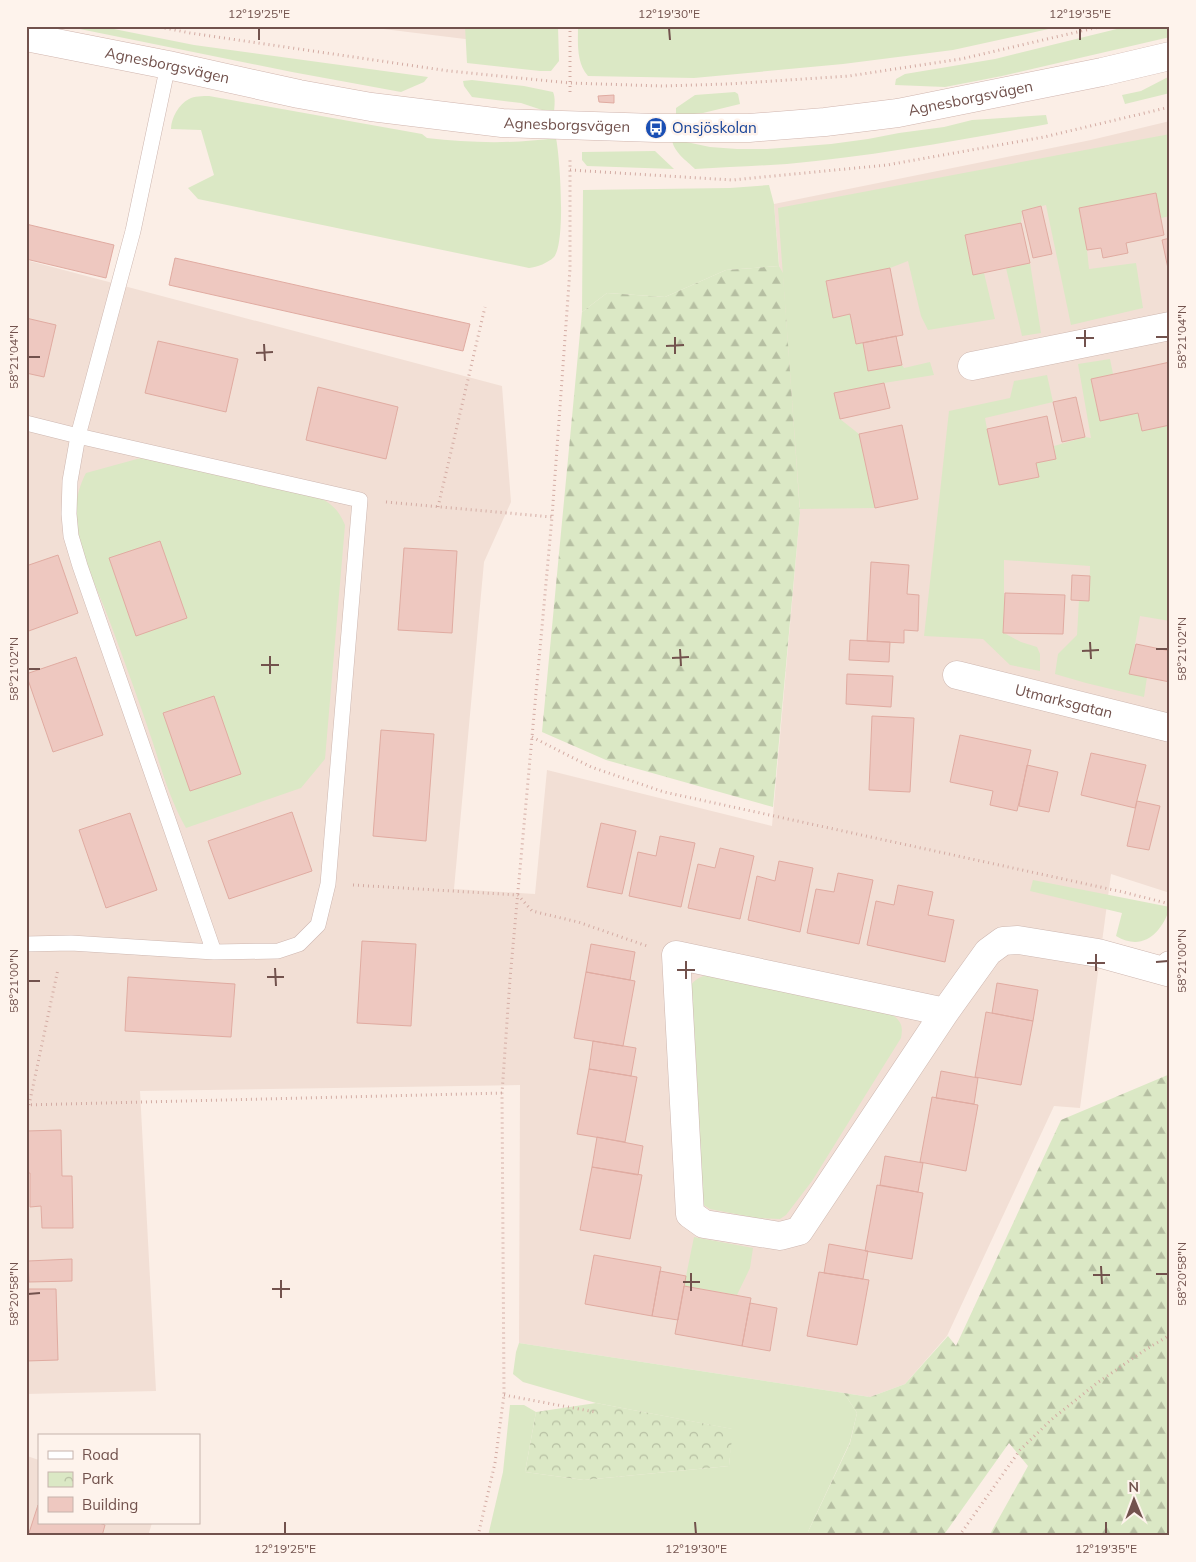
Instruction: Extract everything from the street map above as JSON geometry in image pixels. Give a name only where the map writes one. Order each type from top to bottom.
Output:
[{"type":"street","name":"Agnesborgsvägen","points":[[26,37],[168,65],[299,94],[371,107],[502,123],[571,126],[748,128],[825,122],[898,113],[1102,72],[1170,56]]},
{"type":"street","points":[[972,366],[1170,326]]},
{"type":"street","name":"Utmarksgatan","points":[[957,675],[1170,728]]},
{"type":"street","points":[[945,1012],[676,955],[690,1214],[704,1224],[780,1236],[799,1232],[945,1012],[988,952],[1003,941],[1018,940],[1098,953],[1167,972],[1170,965]]},
{"type":"lane","points":[[168,65],[133,231],[78,436],[70,482],[68,514],[71,536],[80,566],[214,952]]},
{"type":"lane","points":[[26,422],[78,436],[360,500],[328,884],[318,924],[299,944],[278,950],[214,952],[63,944],[26,944]]},
{"type":"path","points":[[155,26],[449,71],[570,83],[662,86],[728,84],[849,76],[961,60],[1103,26]]},
{"type":"path","points":[[478,1536],[495,1463],[504,1395],[502,1093],[510,979],[552,517],[570,269],[570,26]]},
{"type":"path","points":[[570,170],[732,180],[887,165],[1044,137],[1170,107]]},
{"type":"path","points":[[438,507],[485,307]]},
{"type":"path","points":[[360,500],[552,517]]},
{"type":"path","points":[[532,737],[591,767],[664,792],[1123,892],[1170,904]]},
{"type":"path","points":[[328,884],[518,895],[532,911],[578,922],[676,955]]},
{"type":"path","points":[[63,944],[27,1105],[502,1093]]},
{"type":"path","points":[[959,1536],[1020,1450],[1052,1419],[1097,1383],[1170,1335]]},
{"type":"path","points":[[504,1395],[595,1412]]},
{"type":"shaded area","points":[[359,26],[554,26],[554,50]]},
{"type":"shaded area","points":[[1170,121],[1170,893],[1111,874],[1080,1108],[1054,1106],[947,1336],[905,1384],[870,1397],[519,1343],[520,1085],[140,1091],[156,1391],[26,1394],[26,260],[502,386],[511,502],[484,562],[454,889],[535,894],[547,770],[772,826],[800,513],[774,204],[1091,140]]},
{"type":"shaded area","points":[[26,1450],[27,1456],[38,1460],[38,1524],[152,1524],[148,1536],[26,1536]]},
{"type":"green space","points":[[65,26],[99,26],[194,45],[428,77],[424,82],[401,92]]},
{"type":"green space","points":[[465,26],[558,26],[559,61],[551,71],[467,63]]},
{"type":"green space","points":[[578,26],[626,26],[626,29],[815,26],[1062,26],[953,50],[843,64],[694,78],[588,76],[581,65],[578,46]]},
{"type":"green space","points":[[1129,26],[1170,26],[1170,37],[1002,76],[945,87],[895,85],[896,79],[905,74],[995,59]]},
{"type":"green space","points":[[1170,76],[1170,93],[1125,104],[1122,95],[1141,91]]},
{"type":"green space","points":[[472,80],[524,86],[553,92],[555,100],[554,114],[521,103],[472,97],[464,86],[463,81]]},
{"type":"green space","points":[[735,92],[738,94],[740,104],[703,113],[676,116],[676,108],[695,95]]},
{"type":"green space","points":[[209,96],[422,134],[427,138],[491,142],[556,138],[561,218],[558,248],[554,257],[549,261],[529,268],[198,199],[188,188],[214,175],[201,130],[171,129],[171,125],[176,112],[185,101],[193,97]]},
{"type":"green space","points":[[1046,115],[1048,124],[885,152],[787,164],[695,169],[678,152],[672,139],[710,147],[767,149],[868,139],[944,127],[972,120]]},
{"type":"green space","points":[[1170,134],[1170,216],[1161,218],[1155,193],[1079,208],[1089,269],[1136,263],[1143,308],[1071,325],[1046,205],[1022,211],[1021,223],[965,236],[973,274],[984,273],[995,319],[928,330],[921,316],[908,261],[890,268],[826,281],[833,318],[850,314],[856,344],[863,343],[868,371],[902,365],[904,368],[930,362],[934,375],[834,393],[840,419],[859,434],[875,508],[800,509],[778,208]]},
{"type":"green space","points":[[655,151],[674,169],[587,166],[582,160],[582,152]]},
{"type":"green space","points":[[769,185],[774,204],[779,266],[726,270],[665,297],[607,293],[582,312],[583,190],[730,188]]},
{"type":"green space","points":[[1030,263],[1041,333],[1022,336],[1006,268]]},
{"type":"green space","points":[[779,266],[783,273],[800,513],[773,807],[606,760],[542,732],[582,312],[607,293],[665,297],[726,270]]},
{"type":"green space","points":[[1110,359],[1113,374],[1091,379],[1100,421],[1138,413],[1142,431],[1170,425],[1170,621],[1140,616],[1130,673],[1147,677],[1144,697],[1055,674],[1058,654],[1077,635],[1079,600],[1089,601],[1090,566],[1004,560],[1004,633],[1021,642],[1037,647],[1040,654],[1040,671],[1010,665],[983,639],[924,636],[949,411],[1010,398],[1014,381],[1047,375],[1053,402],[985,418],[987,429],[1036,463],[1056,459],[1054,446],[1085,437],[1091,438],[1078,364]]},
{"type":"green space","points":[[148,456],[315,495],[333,507],[345,525],[325,759],[301,788],[186,828],[175,807],[132,682],[81,547],[76,520],[78,496],[86,473]]},
{"type":"green space","points":[[1033,880],[1170,907],[1157,932],[1143,941],[1135,942],[1116,936],[1122,913],[1030,891]]},
{"type":"green space","points":[[713,974],[893,1015],[901,1025],[901,1038],[812,1181],[786,1215],[780,1219],[756,1218],[710,1209],[702,1204],[691,985],[700,977]]},
{"type":"green space","points":[[1170,1074],[1170,1536],[989,1536],[1028,1466],[1009,1443],[943,1536],[806,1536],[850,1443],[857,1413],[844,1393],[870,1397],[905,1384],[948,1336],[956,1346],[1061,1120]]},
{"type":"green space","points":[[694,1237],[753,1248],[750,1268],[737,1295],[684,1286]]},
{"type":"green space","points":[[519,1343],[844,1393],[857,1413],[850,1442],[806,1536],[488,1536],[503,1472],[510,1405],[524,1405],[536,1412],[525,1472],[584,1480],[729,1466],[732,1429],[596,1403],[523,1382],[513,1374]]},
{"type":"green space","points":[[596,1403],[733,1429],[729,1466],[584,1480],[525,1472],[536,1412]]},
{"type":"building","points":[[614,95],[614,103],[599,102],[598,96]]},
{"type":"building","points":[[1156,193],[1164,235],[1126,243],[1128,253],[1103,258],[1101,248],[1087,250],[1079,208]]},
{"type":"building","points":[[1041,206],[1052,254],[1033,258],[1022,211]]},
{"type":"building","points":[[1021,223],[1030,263],[973,275],[965,235]]},
{"type":"building","points":[[26,224],[114,245],[106,278],[26,259]]},
{"type":"building","points":[[1170,238],[1170,278],[1162,240]]},
{"type":"building","points":[[175,258],[470,324],[463,351],[169,285]]},
{"type":"building","points":[[890,268],[903,335],[856,344],[850,314],[833,318],[826,281]]},
{"type":"building","points":[[26,318],[56,325],[44,377],[26,373]]},
{"type":"building","points":[[896,336],[902,365],[868,371],[863,343]]},
{"type":"building","points":[[158,341],[238,359],[226,412],[145,393]]},
{"type":"building","points":[[1170,362],[1170,425],[1142,431],[1138,413],[1100,421],[1091,379]]},
{"type":"building","points":[[884,383],[890,408],[840,419],[834,393]]},
{"type":"building","points":[[318,387],[398,407],[386,459],[306,440]]},
{"type":"building","points":[[1076,397],[1085,437],[1062,442],[1053,402]]},
{"type":"building","points":[[1047,416],[1056,459],[1036,463],[1039,477],[999,485],[987,429]]},
{"type":"building","points":[[902,425],[918,499],[875,508],[859,434]]},
{"type":"building","points":[[160,541],[187,618],[136,636],[109,558]]},
{"type":"building","points":[[404,548],[457,551],[452,633],[398,630]]},
{"type":"building","points":[[58,555],[78,613],[26,632],[26,566]]},
{"type":"building","points":[[871,562],[909,565],[907,594],[919,595],[918,631],[904,630],[904,643],[867,641]]},
{"type":"building","points":[[1072,575],[1090,576],[1089,601],[1071,600]]},
{"type":"building","points":[[1005,593],[1065,595],[1063,634],[1003,633]]},
{"type":"building","points":[[850,640],[890,642],[889,662],[849,660]]},
{"type":"building","points":[[1136,644],[1170,651],[1170,682],[1129,674]]},
{"type":"building","points":[[76,657],[103,735],[53,752],[26,674]]},
{"type":"building","points":[[847,674],[893,676],[891,707],[846,704]]},
{"type":"building","points":[[214,696],[241,774],[190,791],[163,713]]},
{"type":"building","points":[[872,716],[914,718],[910,792],[869,790]]},
{"type":"building","points":[[381,730],[434,734],[426,841],[373,836]]},
{"type":"building","points":[[960,735],[1031,750],[1017,811],[990,805],[993,791],[950,782]]},
{"type":"building","points":[[1091,753],[1146,765],[1135,808],[1081,795]]},
{"type":"building","points":[[1027,765],[1058,772],[1049,812],[1019,806]]},
{"type":"building","points":[[1137,801],[1160,806],[1149,850],[1127,846]]},
{"type":"building","points":[[292,812],[312,871],[229,899],[208,841]]},
{"type":"building","points":[[130,813],[157,890],[106,908],[79,830]]},
{"type":"building","points":[[601,823],[636,831],[622,894],[587,887]]},
{"type":"building","points":[[660,836],[695,843],[681,907],[629,896],[638,852],[656,856]]},
{"type":"building","points":[[720,848],[754,856],[740,919],[688,908],[698,864],[715,868]]},
{"type":"building","points":[[779,861],[813,868],[800,932],[748,920],[757,876],[775,881]]},
{"type":"building","points":[[838,873],[873,880],[859,944],[807,933],[816,889],[834,892]]},
{"type":"building","points":[[898,885],[933,892],[928,915],[954,920],[945,962],[867,945],[876,901],[894,905]]},
{"type":"building","points":[[362,941],[416,944],[411,1026],[357,1023]]},
{"type":"building","points":[[591,944],[635,952],[630,980],[586,972]]},
{"type":"building","points":[[586,972],[635,981],[623,1046],[574,1038]]},
{"type":"building","points":[[128,977],[235,984],[231,1037],[125,1031]]},
{"type":"building","points":[[997,983],[1038,990],[1033,1021],[992,1013]]},
{"type":"building","points":[[986,1012],[1033,1021],[1021,1085],[975,1077]]},
{"type":"building","points":[[593,1041],[636,1048],[631,1076],[589,1069]]},
{"type":"building","points":[[589,1069],[637,1077],[625,1142],[577,1134]]},
{"type":"building","points":[[941,1071],[978,1078],[974,1104],[936,1098]]},
{"type":"building","points":[[932,1097],[978,1105],[966,1171],[920,1162]]},
{"type":"building","points":[[61,1130],[62,1176],[72,1176],[73,1228],[42,1228],[41,1206],[30,1207],[30,1173],[26,1173],[26,1131]]},
{"type":"building","points":[[597,1137],[643,1146],[638,1175],[592,1167]]},
{"type":"building","points":[[885,1156],[923,1163],[918,1192],[880,1185]]},
{"type":"building","points":[[592,1167],[642,1175],[630,1239],[580,1230]]},
{"type":"building","points":[[877,1185],[923,1193],[912,1259],[865,1251]]},
{"type":"building","points":[[829,1244],[868,1251],[863,1279],[824,1273]]},
{"type":"building","points":[[594,1255],[661,1267],[652,1316],[585,1304]]},
{"type":"building","points":[[72,1259],[72,1281],[29,1282],[28,1261]]},
{"type":"building","points":[[660,1271],[686,1276],[678,1320],[652,1316]]},
{"type":"building","points":[[819,1272],[869,1280],[857,1345],[807,1336]]},
{"type":"building","points":[[684,1286],[751,1298],[742,1346],[675,1334]]},
{"type":"building","points":[[26,1289],[56,1289],[58,1360],[26,1361]]},
{"type":"building","points":[[750,1303],[777,1308],[770,1351],[742,1346]]},
{"type":"building","points":[[38,1505],[38,1524],[105,1525],[102,1536],[28,1536]]},
{"type":"place","name":"Onsjöskolan","points":[[656,128]]}]
